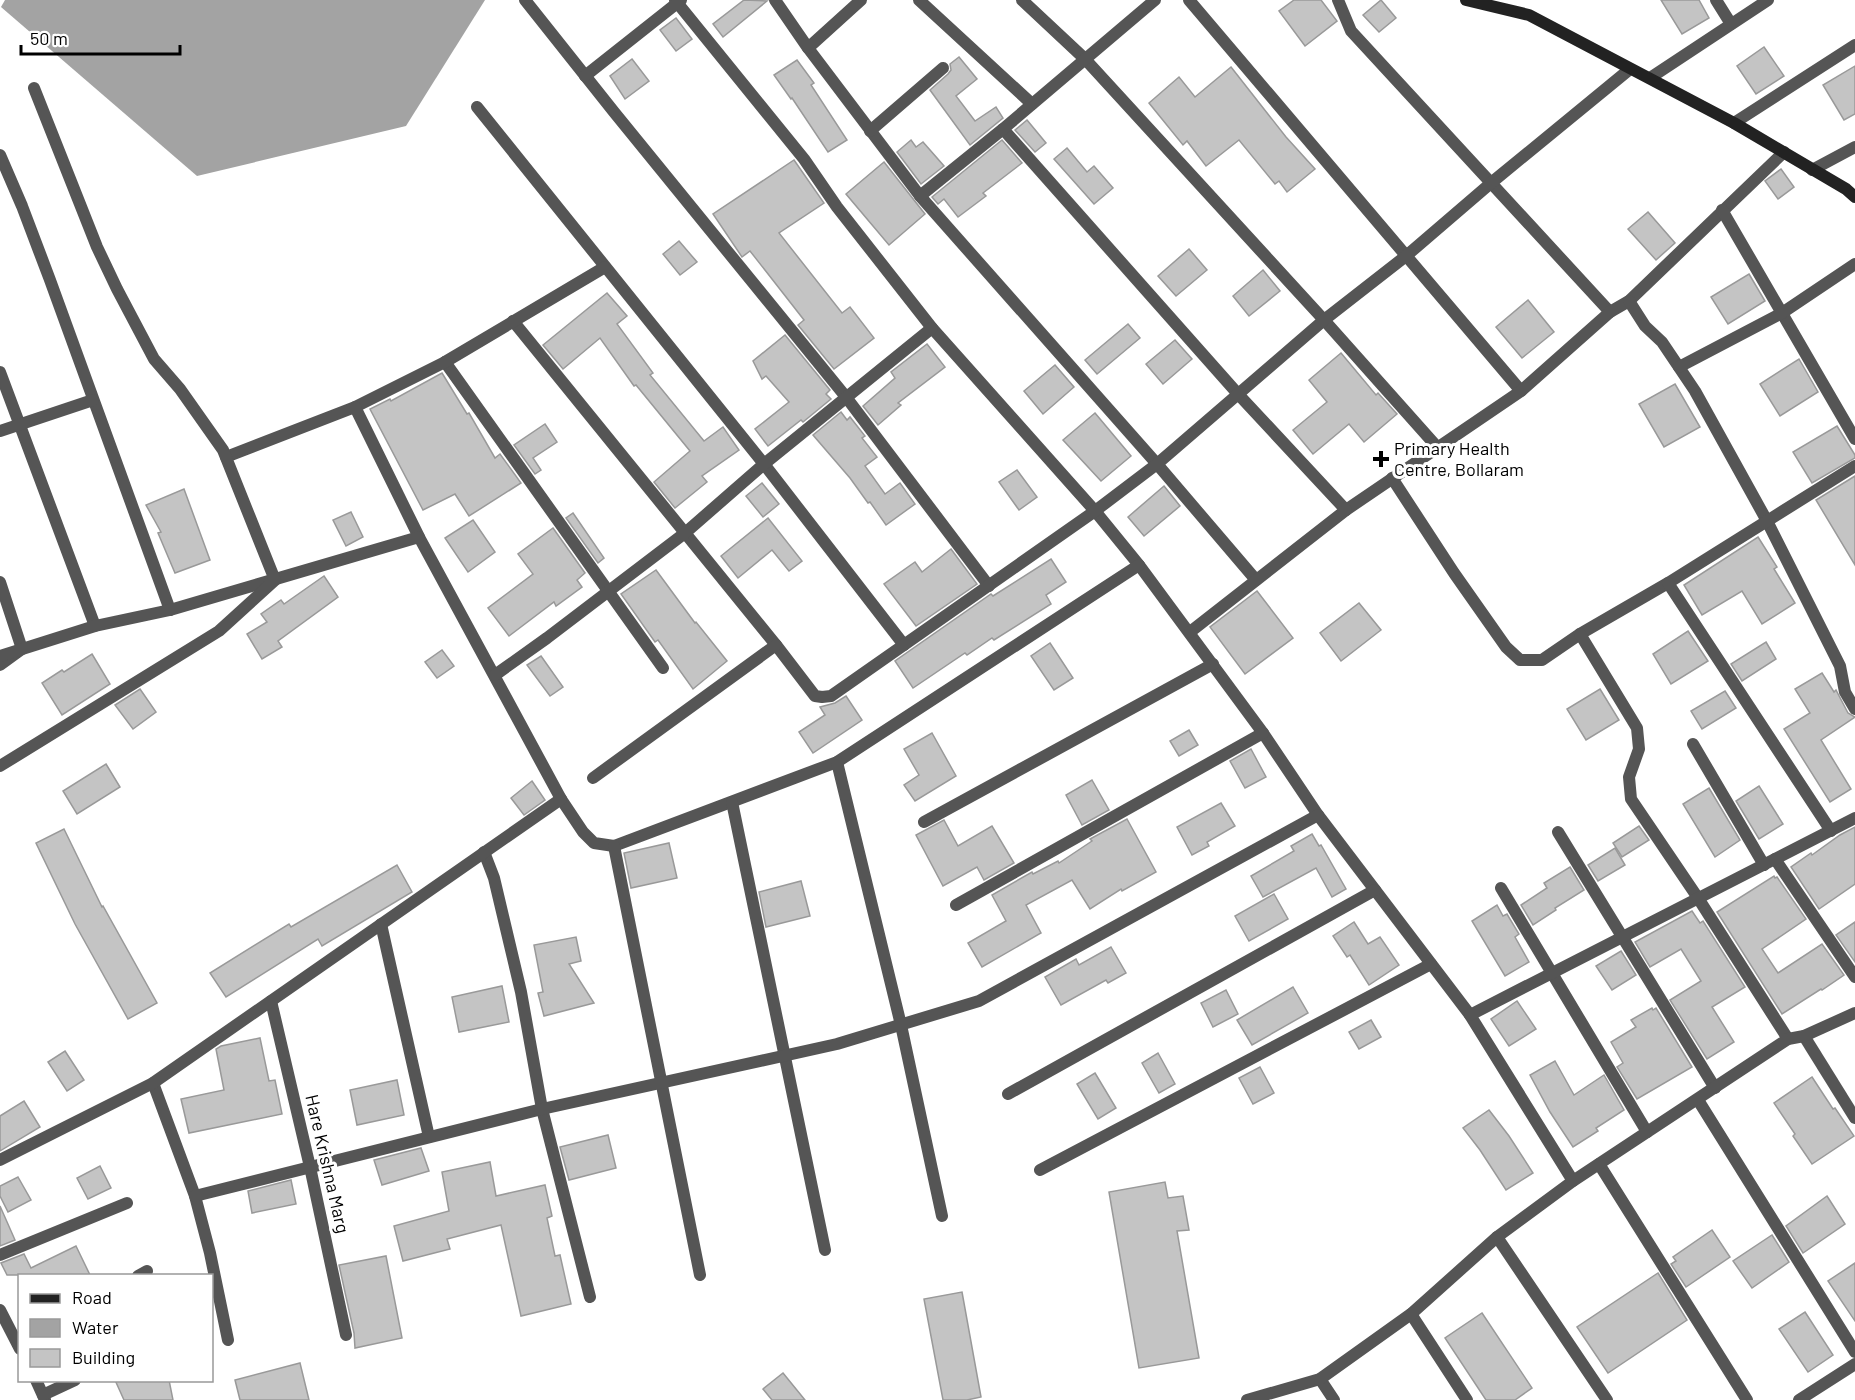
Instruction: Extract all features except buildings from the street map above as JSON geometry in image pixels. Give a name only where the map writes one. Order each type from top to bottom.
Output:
[{"type":"street","points":[[525,0],[846,398],[989,586]]},
{"type":"street","points":[[775,0],[808,48],[920,196],[1157,464],[1256,580]]},
{"type":"street","points":[[808,48],[861,0]]},
{"type":"street","points":[[919,0],[1032,104]]},
{"type":"street","points":[[1022,0],[1085,59],[1438,448]]},
{"type":"street","points":[[920,196],[1155,0]]},
{"type":"street","points":[[1189,0],[1521,391]]},
{"type":"street","points":[[1338,0],[1351,32],[1610,312]]},
{"type":"street","points":[[1466,0],[1529,15],[1734,123],[1846,189],[1855,197]]},
{"type":"street","points":[[1716,0],[1731,24]]},
{"type":"street","points":[[1650,78],[1768,0]]},
{"type":"street","points":[[585,76],[678,1],[804,159],[837,207],[932,328],[1095,511],[1190,632],[1263,733],[1318,815],[1470,1015],[1573,1181]]},
{"type":"street","points":[[1734,123],[1855,45]]},
{"type":"street","points":[[870,131],[944,68]]},
{"type":"street","points":[[513,321],[815,696],[831,696],[1095,511],[1157,464],[1324,320],[1406,256],[1630,69]]},
{"type":"street","points":[[34,88],[97,247],[117,289],[154,359],[180,389],[223,450],[275,580]]},
{"type":"street","points":[[477,107],[764,464],[904,645]]},
{"type":"street","points":[[1003,129],[1238,394],[1346,510]]},
{"type":"street","points":[[1812,170],[1855,147]]},
{"type":"street","points":[[1190,632],[1346,510],[1521,391],[1610,312],[1629,301],[1784,152]]},
{"type":"street","points":[[0,154],[22,206],[170,610]]},
{"type":"street","points":[[1722,210],[1855,439]]},
{"type":"street","points":[[1679,368],[1782,313],[1855,264]]},
{"type":"street","points":[[226,458],[355,407],[445,362],[605,267]]},
{"type":"street","points":[[1629,301],[1645,326],[1662,342],[1695,391],[1767,521],[1840,666],[1845,692],[1855,709]]},
{"type":"street","points":[[495,675],[686,533],[764,464],[932,328]]},
{"type":"street","points":[[445,362],[663,668]]},
{"type":"street","points":[[0,372],[95,626]]},
{"type":"street","points":[[0,431],[93,399]]},
{"type":"street","points":[[355,407],[419,537],[561,799],[582,832],[594,843],[614,846],[837,762],[1139,565]]},
{"type":"street","points":[[1392,478],[1506,647],[1520,660],[1542,660],[1580,634],[1668,583],[1855,466]]},
{"type":"street","points":[[0,656],[95,626],[170,610],[419,537]]},
{"type":"street","points":[[0,766],[219,631],[275,580]]},
{"type":"street","points":[[0,582],[22,649]]},
{"type":"street","points":[[1668,583],[1831,831]]},
{"type":"street","points":[[1580,634],[1637,728],[1640,749],[1629,777],[1631,799],[1698,898],[1788,1039]]},
{"type":"street","points":[[593,778],[776,645]]},
{"type":"street","points":[[0,665],[22,649]]},
{"type":"street","points":[[924,822],[1213,664]]},
{"type":"street","points":[[956,905],[1263,733]]},
{"type":"street","points":[[1693,744],[1769,862],[1855,977]]},
{"type":"street","points":[[837,762],[901,1025],[942,1216]]},
{"type":"street","points":[[0,1161],[153,1083],[561,799]]},
{"type":"street","points":[[732,802],[825,1250]]},
{"type":"street","points":[[195,1196],[542,1109],[837,1044],[979,1002],[1318,815]]},
{"type":"street","points":[[1470,1015],[1855,818]]},
{"type":"street","points":[[1558,832],[1715,1088]]},
{"type":"street","points":[[614,846],[700,1275]]},
{"type":"street","points":[[484,852],[495,878],[521,992],[542,1109],[590,1297]]},
{"type":"street","points":[[1501,888],[1647,1132]]},
{"type":"street","points":[[1008,1094],[1375,890]]},
{"type":"street","points":[[381,924],[429,1137]]},
{"type":"street","points":[[1040,1170],[1431,964]]},
{"type":"street","name":"Hare Krishna Marg","points":[[271,1001],[346,1335]]},
{"type":"street","points":[[1247,1400],[1320,1379],[1411,1314],[1497,1237],[1573,1181],[1788,1039],[1804,1036],[1855,1013]]},
{"type":"street","points":[[1804,1036],[1855,1118]]},
{"type":"street","points":[[153,1083],[195,1196],[210,1253],[228,1340]]},
{"type":"street","points":[[1698,1100],[1855,1353]]},
{"type":"street","points":[[1599,1164],[1747,1400]]},
{"type":"street","points":[[0,1255],[127,1203]]},
{"type":"street","points":[[1497,1237],[1607,1400]]},
{"type":"street","points":[[0,1310],[15,1331]]},
{"type":"street","points":[[1411,1314],[1467,1400]]},
{"type":"street","points":[[1798,1400],[1855,1364]]},
{"type":"street","points":[[1320,1379],[1334,1400]]},
{"type":"street","points":[[37,1382],[44,1398],[72,1382]]},
{"type":"water","points":[[5,0],[485,0],[406,126],[197,176],[1,7]]},
{"type":"place","name":"Primary Health Centre, Bollaram","points":[[1381,459]]}]
